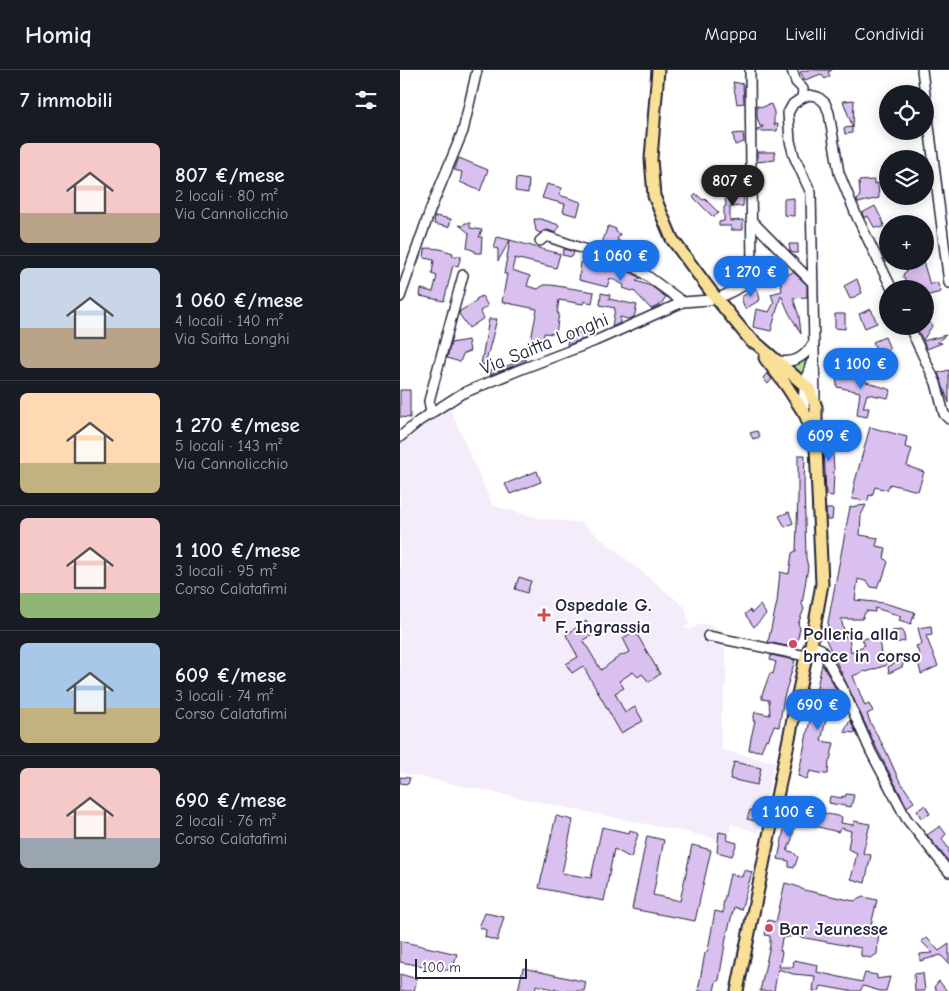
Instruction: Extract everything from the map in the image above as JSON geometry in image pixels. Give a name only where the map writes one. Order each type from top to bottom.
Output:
[{"type":"main road","points":[[658,70],[651,159],[654,196],[672,239],[712,293],[786,385],[806,416],[816,447]]},
{"type":"main road","points":[[737,991],[806,656],[811,645],[822,584],[816,407],[809,389],[748,336]]},
{"type":"street","points":[[400,297],[431,208],[463,131],[477,70]]},
{"type":"street","points":[[721,297],[745,285],[752,273],[750,70]]},
{"type":"street","points":[[792,70],[796,82],[803,89],[802,98]]},
{"type":"street","points":[[922,70],[924,85]]},
{"type":"street","points":[[816,407],[811,194],[794,156],[790,141],[788,113],[793,104],[802,98],[810,95],[818,97],[826,103],[839,173],[857,217],[888,280]]},
{"type":"street","points":[[931,140],[949,283]]},
{"type":"street","points":[[751,220],[813,283]]},
{"type":"street","points":[[540,242],[546,236],[636,267],[683,302]]},
{"type":"street","points":[[431,414],[429,402],[463,275]]},
{"type":"street","name":"Via Saitta Longhi","points":[[400,437],[419,421],[461,394],[595,341],[683,302],[710,300]]},
{"type":"street","points":[[913,335],[936,383],[944,414],[949,418]]},
{"type":"street","points":[[774,360],[790,362],[799,359],[805,355],[814,342]]},
{"type":"street","points":[[806,416],[803,394],[804,384],[814,353]]},
{"type":"street","points":[[786,385],[804,384],[811,380],[814,375]]},
{"type":"street","points":[[708,636],[806,656]]},
{"type":"street","points":[[811,645],[821,649],[871,752],[906,818],[949,872]]},
{"type":"shaded area","name":"Ospedale G. F. Ingrassia","points":[[449,406],[493,506],[539,518],[582,523],[685,607],[689,624],[684,629],[691,629],[701,624],[710,625],[719,630],[722,635],[727,674],[721,717],[721,750],[775,762],[758,833],[731,824],[728,841],[400,773],[400,442]]},
{"type":"green space","points":[[807,360],[803,376],[799,376],[789,365]]},
{"type":"building","points":[[807,70],[832,70],[828,72],[830,76],[825,79],[821,74],[805,80],[800,72]]},
{"type":"building","points":[[733,82],[743,84],[744,103],[737,104]]},
{"type":"building","points":[[854,100],[853,128],[843,101]]},
{"type":"building","points":[[771,104],[774,112],[774,125],[778,124],[777,131],[757,131],[757,129],[763,126],[760,126],[757,117],[757,106],[763,107]]},
{"type":"building","points":[[852,127],[852,133],[845,134],[844,128]]},
{"type":"building","points":[[743,133],[744,142],[735,145],[733,134]]},
{"type":"building","points":[[757,152],[775,152],[775,160],[757,162]]},
{"type":"building","points":[[459,158],[488,170],[480,191],[460,182],[462,172],[454,170]]},
{"type":"building","points":[[516,178],[529,180],[528,193],[515,191]]},
{"type":"building","points":[[874,180],[874,184],[878,183],[879,198],[858,203],[860,195],[859,181]]},
{"type":"building","points":[[547,184],[562,188],[559,195],[581,202],[577,216],[563,212],[565,204],[542,198]]},
{"type":"building","points":[[737,186],[744,191],[743,206],[730,207],[730,221],[743,220],[743,230],[731,230],[731,226],[719,226],[719,222],[724,221],[724,207],[726,206],[724,187]]},
{"type":"building","points":[[696,194],[703,200],[705,199],[719,213],[713,217],[693,197]]},
{"type":"building","points":[[794,198],[794,216],[784,215],[784,199]]},
{"type":"building","points":[[875,206],[880,215],[879,228],[874,227],[868,216],[864,218],[862,213]]},
{"type":"building","points":[[435,216],[451,219],[449,227],[434,224]]},
{"type":"building","points":[[534,219],[541,219],[559,225],[556,233],[548,230],[540,233],[536,231]]},
{"type":"building","points":[[465,223],[470,223],[470,228],[482,230],[479,237],[482,237],[481,253],[475,253],[475,251],[467,248],[469,233],[459,225],[463,226]]},
{"type":"building","points":[[608,226],[616,229],[616,232],[620,234],[617,240],[643,252],[651,268],[649,270],[637,261],[611,252],[612,250],[601,246]]},
{"type":"building","points":[[497,237],[510,240],[498,261],[498,249],[494,248]]},
{"type":"building","points":[[510,240],[560,254],[556,268],[515,258],[512,270],[530,276],[527,286],[538,289],[544,285],[551,285],[594,292],[592,303],[584,301],[583,304],[559,300],[556,334],[544,333],[543,348],[533,349],[534,342],[531,340],[537,309],[502,302],[507,274],[504,274]]},
{"type":"building","points":[[789,244],[798,244],[798,253],[790,251]]},
{"type":"building","points":[[425,249],[453,253],[452,256],[461,256],[458,266],[453,265],[444,301],[420,296],[421,289],[433,292],[437,276],[432,274],[434,260],[424,258]]},
{"type":"building","points":[[564,249],[574,252],[572,257],[562,255]]},
{"type":"building","points":[[782,261],[787,275],[793,272],[807,285],[807,297],[793,298],[799,316],[801,334],[781,295],[771,331],[753,327],[756,309],[769,312],[774,303],[771,294],[782,291],[779,275],[766,278],[764,272],[775,262]]},
{"type":"building","points":[[581,262],[595,265],[594,267],[607,271],[608,264],[632,273],[640,278],[636,281],[651,286],[666,297],[660,305],[651,309],[635,292],[623,288],[624,285],[610,278],[607,287],[579,280]]},
{"type":"building","points":[[926,270],[929,280],[905,280],[903,276],[907,271]]},
{"type":"building","points":[[857,279],[862,293],[850,299],[844,286]]},
{"type":"building","points":[[937,282],[941,292],[934,294],[934,283]]},
{"type":"building","points":[[754,288],[758,291],[760,300],[745,309],[741,297]]},
{"type":"building","points":[[601,293],[610,295],[609,299],[637,305],[634,317],[628,319],[620,317],[620,323],[612,327],[615,308],[600,305]]},
{"type":"building","points":[[482,296],[488,306],[480,311],[484,318],[469,328],[459,314],[460,311]]},
{"type":"building","points":[[871,309],[877,323],[865,328],[859,314]]},
{"type":"building","points":[[835,314],[845,314],[845,329],[835,328]]},
{"type":"building","points":[[489,319],[497,319],[485,365],[481,364]]},
{"type":"building","points":[[569,331],[587,334],[587,338],[567,345]]},
{"type":"building","points":[[946,335],[937,342],[942,343],[927,349],[923,341]]},
{"type":"building","points":[[885,337],[890,349],[879,355],[873,342]]},
{"type":"building","points":[[468,340],[470,351],[463,354],[460,362],[447,358],[451,343]]},
{"type":"building","points":[[858,356],[864,369],[855,366]]},
{"type":"building","points":[[525,359],[526,361],[490,375],[493,364],[507,366]]},
{"type":"building","points":[[949,370],[949,403],[938,373]]},
{"type":"building","points":[[836,372],[891,390],[888,398],[867,394],[863,408],[869,408],[867,417],[857,415],[860,392],[837,387]]},
{"type":"building","points":[[767,373],[772,379],[768,384],[763,378]]},
{"type":"building","points":[[400,390],[410,390],[410,418],[400,417]]},
{"type":"building","points":[[831,425],[834,470],[833,496],[826,495],[824,447],[826,426]]},
{"type":"building","points":[[870,427],[907,437],[905,447],[912,449],[907,466],[924,472],[918,491],[890,484],[887,490],[875,487],[872,496],[869,495],[868,501],[852,499]]},
{"type":"building","points":[[757,431],[760,437],[753,439],[750,433]]},
{"type":"building","points":[[798,455],[805,455],[806,558],[808,567],[802,604],[804,609],[798,624],[800,628],[796,648],[768,642],[777,602],[780,572],[789,574],[792,553],[796,551]]},
{"type":"building","points":[[537,471],[541,482],[510,494],[505,484]]},
{"type":"building","points":[[866,505],[861,515],[860,535],[878,538],[876,546],[886,548],[884,558],[888,562],[877,588],[871,587],[868,582],[858,579],[855,600],[884,603],[915,612],[911,624],[899,620],[901,616],[875,608],[875,612],[866,611],[862,619],[841,619],[846,638],[849,637],[851,652],[865,645],[862,639],[879,636],[881,656],[884,655],[887,665],[853,676],[865,706],[869,704],[873,711],[867,714],[871,724],[898,778],[914,802],[907,807],[877,749],[826,640],[850,507]]},
{"type":"building","points":[[826,509],[833,509],[832,520],[827,520]]},
{"type":"building","points":[[789,512],[793,523],[785,527],[779,516]]},
{"type":"building","points":[[519,577],[531,581],[527,593],[515,589]]},
{"type":"building","points":[[760,605],[766,614],[754,627],[745,614],[750,610],[752,613]]},
{"type":"building","points":[[586,621],[594,634],[583,640],[601,670],[620,656],[630,652],[623,638],[635,631],[660,674],[649,682],[642,674],[638,677],[633,672],[619,681],[624,688],[615,693],[625,713],[635,707],[643,721],[621,733],[583,666],[572,673],[566,664],[578,657],[566,635]]},
{"type":"building","points":[[931,626],[932,635],[926,636],[938,666],[921,674],[917,657],[920,656],[916,646],[922,644],[918,628]]},
{"type":"building","points":[[903,630],[905,641],[895,643],[892,631]]},
{"type":"building","points":[[771,655],[795,660],[784,697],[779,727],[774,726],[761,751],[749,750],[755,712],[770,715],[769,700],[762,699],[762,695],[770,673],[773,674],[776,662],[770,660]]},
{"type":"building","points":[[905,658],[902,667],[889,673],[888,667]]},
{"type":"building","points":[[822,664],[837,691],[832,694],[821,741],[834,743],[829,760],[828,774],[810,771],[807,779],[798,776]]},
{"type":"building","points":[[850,720],[856,733],[844,732]]},
{"type":"building","points":[[734,762],[761,768],[757,785],[730,779]]},
{"type":"building","points":[[400,777],[410,778],[408,784],[400,783]]},
{"type":"building","points":[[846,794],[854,795],[851,807],[829,803],[830,796],[842,798]]},
{"type":"building","points":[[789,805],[798,807],[792,839],[787,851],[793,852],[798,857],[794,868],[789,867],[789,861],[778,859]]},
{"type":"building","points":[[925,805],[930,814],[921,818],[917,811]]},
{"type":"building","points":[[750,810],[758,811],[755,821],[747,819]]},
{"type":"building","points":[[814,811],[842,817],[841,823],[853,825],[854,821],[870,824],[863,853],[871,855],[865,883],[851,879],[857,853],[848,849],[851,831],[841,828],[838,832],[811,825]]},
{"type":"building","points":[[556,816],[573,820],[562,873],[591,878],[602,827],[629,833],[630,830],[638,834],[631,858],[614,849],[604,901],[539,888]]},
{"type":"building","points":[[940,826],[946,834],[942,839],[949,849],[949,862],[927,835]]},
{"type":"building","points":[[719,832],[728,834],[727,840],[737,843],[732,856],[717,852]]},
{"type":"building","points":[[647,836],[664,840],[653,895],[680,901],[692,845],[711,850],[695,921],[632,909]]},
{"type":"building","points":[[744,870],[752,872],[741,910],[734,907],[726,938],[719,980],[716,982],[714,991],[698,991],[715,911],[723,913],[730,874],[742,877]]},
{"type":"building","points":[[785,883],[804,890],[854,901],[863,897],[877,900],[871,925],[879,929],[877,954],[871,958],[861,956],[861,948],[794,936],[782,938],[779,967],[793,967],[794,960],[818,965],[817,972],[862,982],[865,973],[877,975],[877,979],[890,977],[886,991],[863,986],[860,991],[849,991],[821,986],[819,991],[813,991],[815,976],[793,974],[778,969],[774,991],[760,991],[770,945],[770,936],[765,935],[768,920],[776,922]]},
{"type":"building","points":[[485,913],[504,917],[497,941],[485,937],[486,930],[479,927]]},
{"type":"building","points":[[927,938],[939,951],[949,944],[949,964],[941,955],[920,961],[920,954],[933,953],[921,941]]},
{"type":"building","points":[[400,941],[457,954],[452,971],[400,962]]},
{"type":"building","points":[[523,968],[586,982],[584,991],[561,991],[536,985],[535,991],[518,991]]},
{"type":"building","points":[[923,973],[925,991],[915,991],[914,974]]},
{"type":"building","points":[[400,974],[417,979],[414,991],[400,991]]},
{"type":"building","points":[[939,981],[947,991],[937,991],[934,987]]},
{"type":"place","name":"Ospedale G. F. Ingrassia","points":[[544,615]]},
{"type":"place","name":"Polleria alla brace in corso","points":[[793,644]]},
{"type":"place","name":"Bar Jeunesse","points":[[769,928]]}]
